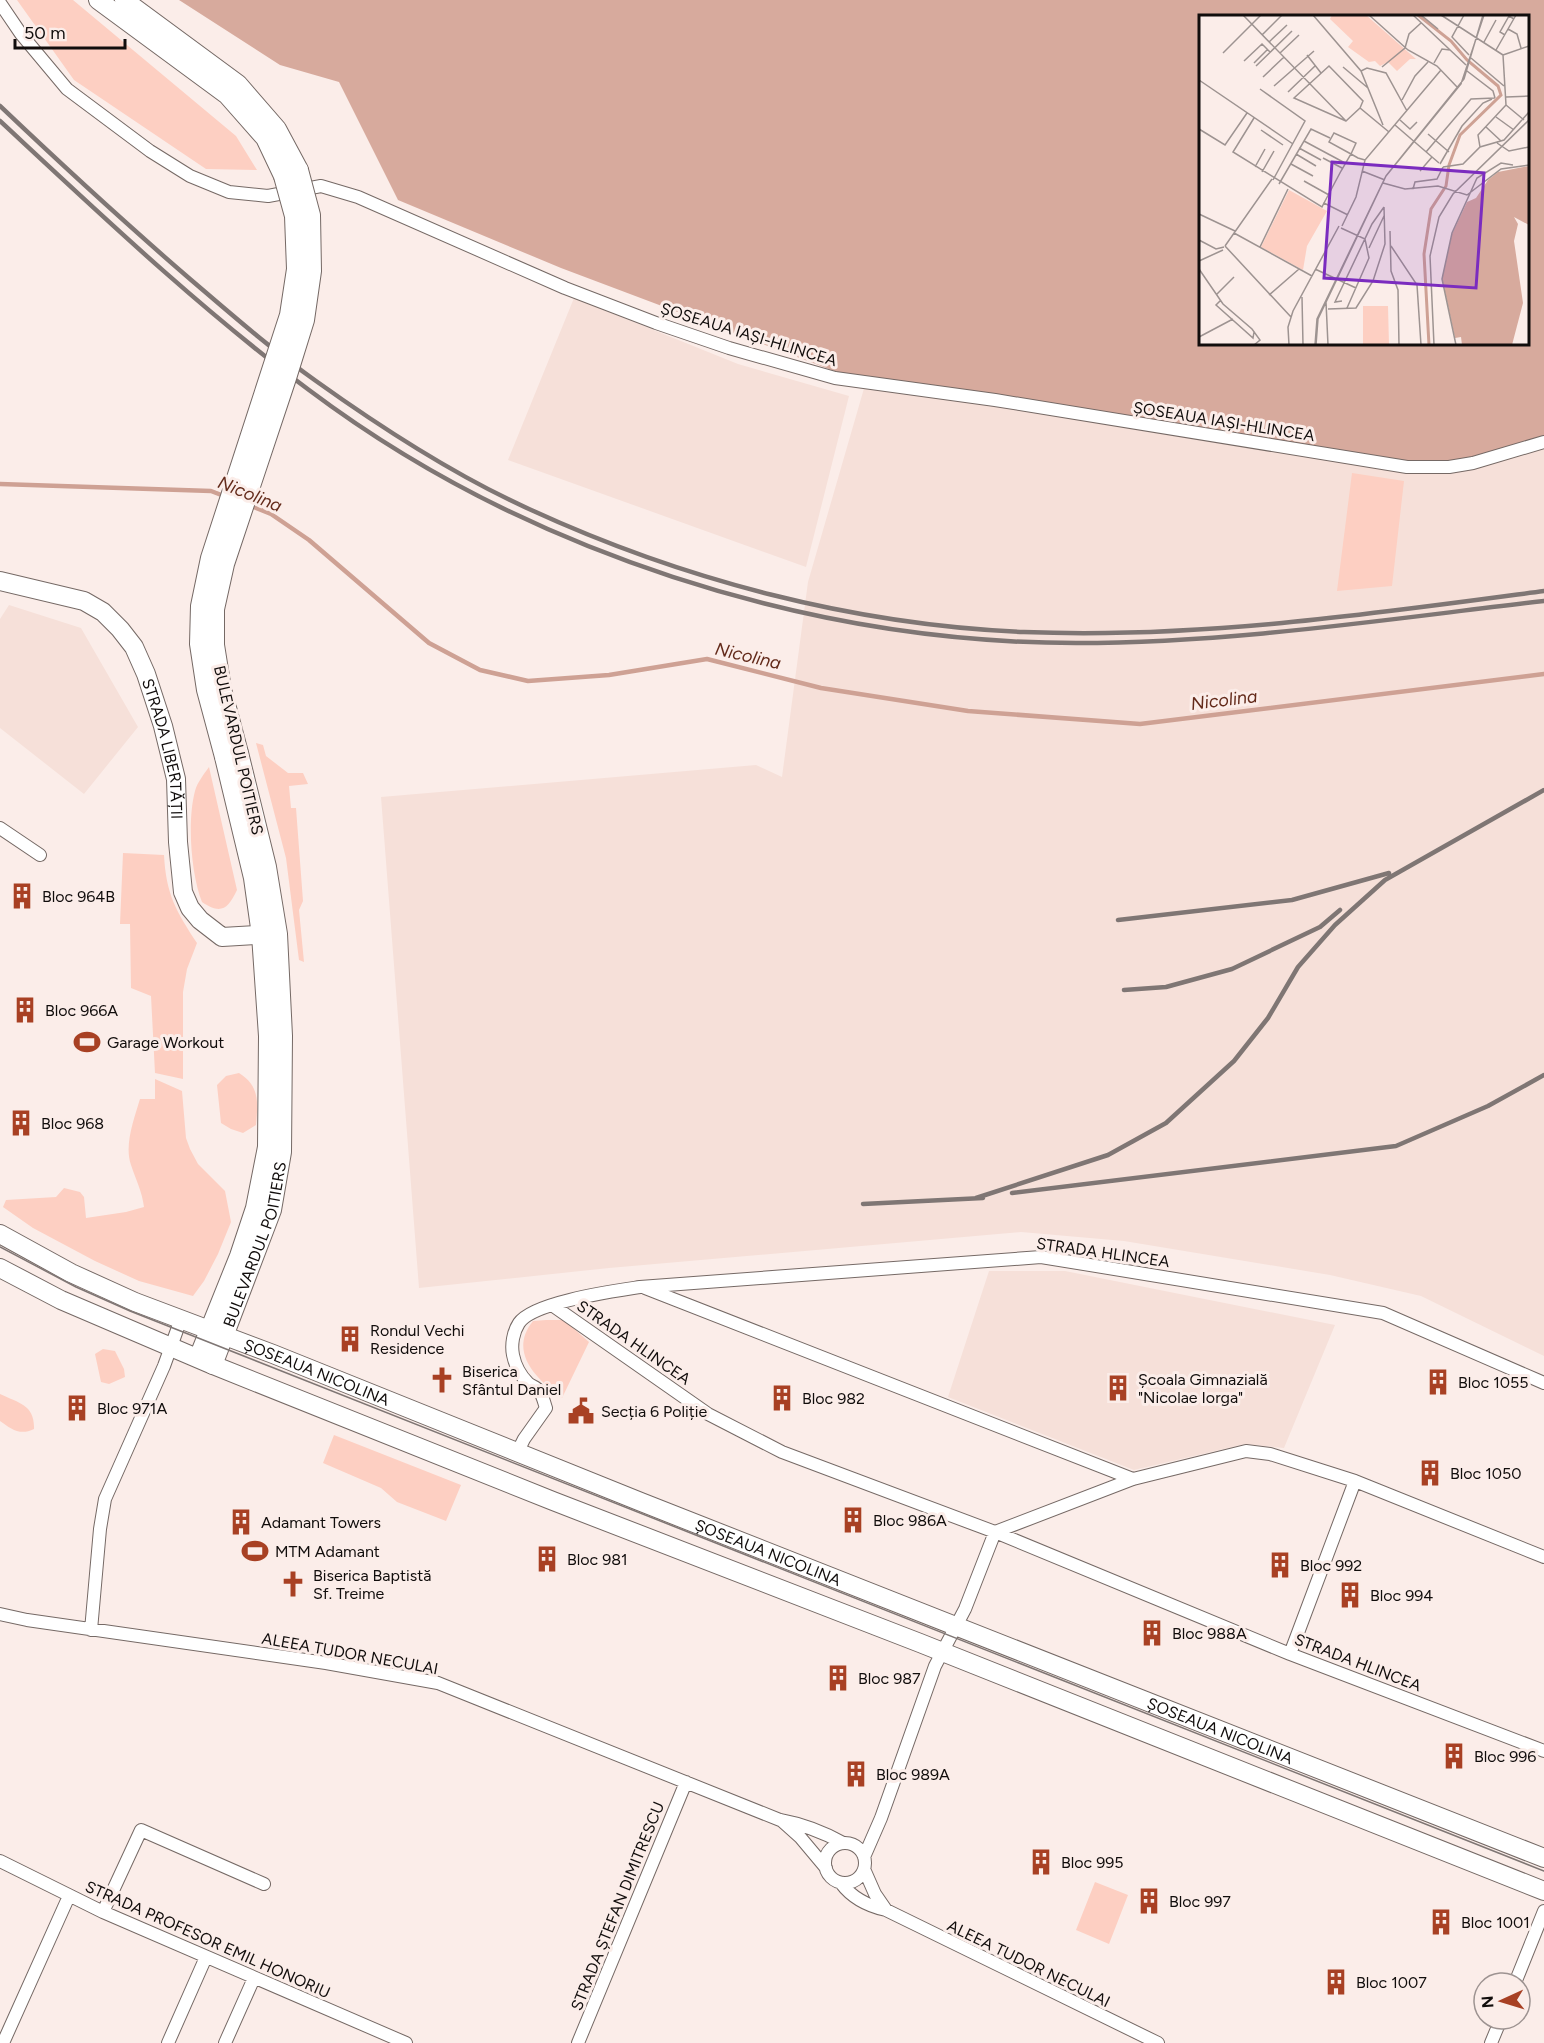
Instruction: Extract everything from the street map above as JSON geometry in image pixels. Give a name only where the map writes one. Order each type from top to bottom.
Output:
[{"type":"main road","name":"BULEVARDUL POITIERS","points":[[98,0],[227,95],[291,173]]},
{"type":"main road","name":"BULEVARDUL POITIERS","points":[[124,0],[238,84],[277,129],[291,173],[311,215],[312,271],[304,320],[225,564],[215,609],[215,645],[231,755],[267,867],[270,934],[283,1059],[281,1165],[272,1210],[205,1361]]},
{"type":"main road","name":"STRADA LIBERTĂȚII","points":[[0,581],[84,601],[103,612],[134,647],[146,674],[176,779],[178,842],[183,892],[190,908],[200,920],[222,937],[270,934]]},
{"type":"main road","name":"ȘOSEAUA NICOLINA","points":[[0,1234],[71,1273],[135,1302],[1544,1858]]},
{"type":"main road","name":"ȘOSEAUA NICOLINA","points":[[0,1268],[61,1300],[205,1361],[553,1501],[767,1583],[1544,1891]]},
{"type":"street","name":"ȘOSEAUA IAȘI-HLINCEA","points":[[0,3],[21,34],[67,89],[150,151],[190,176],[228,192],[268,196],[321,186],[358,196],[565,288],[729,348],[836,378],[995,400],[1407,467],[1449,468],[1544,442]]},
{"type":"street","points":[[0,828],[40,855]]},
{"type":"street","name":"STRADA HLINCEA","points":[[517,1453],[546,1408],[539,1390],[528,1383],[519,1372],[513,1354],[513,1336],[519,1323],[530,1314],[552,1305],[600,1293],[640,1287],[1041,1257],[1383,1313],[1544,1383]]},
{"type":"street","name":"STRADA HLINCEA","points":[[640,1287],[1133,1479]]},
{"type":"street","name":"STRADA HLINCEA","points":[[552,1305],[708,1414],[782,1452],[995,1532],[1290,1654],[1544,1751]]},
{"type":"street","points":[[91,1630],[105,1499],[181,1319]]},
{"type":"street","points":[[841,1883],[858,1879],[941,1652],[964,1610],[995,1532],[1133,1479],[1246,1452],[1270,1454],[1355,1481],[1544,1557]]},
{"type":"street","points":[[1290,1654],[1355,1481]]},
{"type":"street","name":"ALEEA TUDOR NECULAI","points":[[0,1614],[91,1630],[326,1663],[438,1683],[780,1820],[799,1824],[848,1844],[862,1852],[875,1894],[886,1910]]},
{"type":"street","name":"STRADA ȘTEFAN DIMITRESCU","points":[[578,2043],[686,1782]]},
{"type":"street","name":"ALEEA TUDOR NECULAI","points":[[780,1820],[800,1837],[826,1868],[831,1878],[841,1883],[853,1896],[1158,2043]]},
{"type":"street","points":[[826,1868],[828,1852],[837,1845],[848,1844],[879,1823]]},
{"type":"street","points":[[103,1912],[141,1830],[264,1884]]},
{"type":"street","name":"STRADA PROFESOR EMIL HONORIU","points":[[0,1861],[103,1912],[406,2043]]},
{"type":"street","points":[[3,2043],[69,1896]]},
{"type":"street","points":[[1520,1971],[1544,1911]]},
{"type":"street","points":[[168,2043],[206,1956]]},
{"type":"street","points":[[225,2043],[254,1978]]},
{"type":"shaded area","points":[[17,0],[73,0],[236,136],[257,170],[206,169],[74,80]]},
{"type":"shaded area","points":[[179,0],[1544,0],[1544,438],[1442,468],[837,372],[561,268],[398,200],[339,82],[280,65]]},
{"type":"shaded area","points":[[574,298],[738,364],[849,396],[806,567],[508,460]]},
{"type":"shaded area","points":[[867,378],[1544,438],[1544,1356],[1421,1296],[1330,1275],[1124,1241],[1021,1232],[609,1268],[419,1288],[381,797],[756,765],[782,777],[808,582]]},
{"type":"shaded area","points":[[1352,473],[1404,481],[1392,586],[1337,591]]},
{"type":"shaded area","points":[[9,605],[81,628],[138,727],[84,794],[0,728],[0,619]]},
{"type":"shaded area","points":[[256,743],[263,745],[266,756],[288,773],[303,773],[308,784],[289,786],[291,808],[296,808],[303,901],[299,910],[304,962],[299,960],[286,858]]},
{"type":"shaded area","points":[[209,767],[237,890],[227,906],[219,909],[202,902],[195,877],[191,847],[191,817],[195,791]]},
{"type":"shaded area","points":[[123,853],[164,855],[167,881],[173,902],[197,943],[187,969],[183,992],[183,1079],[155,1073],[151,996],[131,988],[130,924],[120,924]]},
{"type":"shaded area","points":[[239,1073],[251,1084],[257,1102],[256,1125],[243,1133],[221,1123],[217,1085],[226,1076]]},
{"type":"shaded area","points":[[155,1079],[182,1091],[186,1138],[190,1149],[198,1164],[225,1191],[231,1222],[218,1254],[193,1296],[139,1281],[95,1261],[33,1228],[3,1207],[6,1200],[56,1197],[64,1188],[80,1192],[84,1197],[86,1218],[144,1207],[129,1157],[129,1141],[140,1099],[155,1099]]},
{"type":"shaded area","points":[[989,1271],[1065,1271],[1335,1325],[1284,1448],[1245,1444],[1134,1470],[948,1397]]},
{"type":"shaded area","points":[[564,1320],[589,1342],[562,1398],[535,1373],[524,1354],[523,1343],[526,1332],[533,1321]]},
{"type":"shaded area","points":[[103,1349],[115,1351],[124,1369],[125,1377],[109,1384],[101,1382],[95,1354]]},
{"type":"shaded area","points":[[0,1394],[29,1410],[34,1421],[34,1429],[20,1432],[0,1421]]},
{"type":"shaded area","points":[[334,1435],[461,1485],[446,1521],[397,1502],[381,1488],[323,1463]]},
{"type":"shaded area","points":[[1095,1882],[1128,1895],[1109,1944],[1076,1930]]},
{"type":"waterway","name":"Nicolina","points":[[0,484],[211,491],[224,496]]},
{"type":"waterway","name":"Nicolina","points":[[249,505],[271,514],[309,540],[429,643],[480,670],[528,681],[609,675],[707,659],[821,688],[968,711],[1140,724],[1544,674]]},
{"type":"tram line","points":[[0,1247],[76,1287],[130,1311],[1544,1871]]},
{"type":"railway","points":[[0,106],[70,172],[236,318],[300,369],[367,416],[419,450],[501,496],[588,534],[708,577],[833,609],[960,628],[1024,632],[1154,632],[1285,623],[1544,591]]},
{"type":"railway","points":[[0,121],[151,260],[229,327],[309,390],[392,447],[482,497],[575,541],[673,577],[772,605],[874,626],[975,639],[1076,643],[1135,642],[1252,634],[1544,601]]},
{"type":"railway","points":[[976,1198],[1108,1155],[1166,1123],[1234,1061],[1268,1018],[1298,967],[1335,925],[1385,880],[1544,790]]},
{"type":"railway","points":[[1118,920],[1292,900],[1389,873]]},
{"type":"railway","points":[[1124,990],[1166,987],[1232,969],[1320,927],[1340,910]]},
{"type":"railway","points":[[1012,1193],[1396,1146],[1488,1106],[1544,1075]]},
{"type":"railway","points":[[863,1204],[983,1198]]},
{"type":"place","name":"Bloc 964B","points":[[22,896]]},
{"type":"place","name":"Bloc 966A","points":[[25,1010]]},
{"type":"place","name":"Garage Workout","points":[[87,1042]]},
{"type":"place","name":"Bloc 968","points":[[21,1123]]},
{"type":"place","name":"Rondul Vechi Residence","points":[[350,1339]]},
{"type":"place","name":"Biserica Sfântul Daniel","points":[[442,1380]]},
{"type":"place","name":"Bloc 1055","points":[[1438,1382]]},
{"type":"place","name":"Școala Gimnazială \"Nicolae Iorga\"","points":[[1118,1388]]},
{"type":"place","name":"Bloc 982","points":[[782,1398]]},
{"type":"place","name":"Bloc 971A","points":[[77,1408]]},
{"type":"place","name":"Secția 6 Poliție","points":[[581,1411]]},
{"type":"place","name":"Bloc 1050","points":[[1430,1473]]},
{"type":"place","name":"Bloc 986A","points":[[853,1520]]},
{"type":"place","name":"Adamant Towers","points":[[241,1522]]},
{"type":"place","name":"MTM Adamant","points":[[255,1551]]},
{"type":"place","name":"Bloc 981","points":[[547,1559]]},
{"type":"place","name":"Bloc 992","points":[[1280,1565]]},
{"type":"place","name":"Biserica Baptistă Sf. Treime","points":[[293,1584]]},
{"type":"place","name":"Bloc 994","points":[[1350,1595]]},
{"type":"place","name":"Bloc 988A","points":[[1152,1633]]},
{"type":"place","name":"Bloc 987","points":[[838,1678]]},
{"type":"place","name":"Bloc 996","points":[[1454,1756]]},
{"type":"place","name":"Bloc 989A","points":[[856,1774]]},
{"type":"place","name":"Bloc 995","points":[[1041,1862]]},
{"type":"place","name":"Bloc 997","points":[[1149,1901]]},
{"type":"place","name":"Bloc 1001","points":[[1441,1922]]},
{"type":"place","name":"Bloc 1007","points":[[1336,1982]]}]
